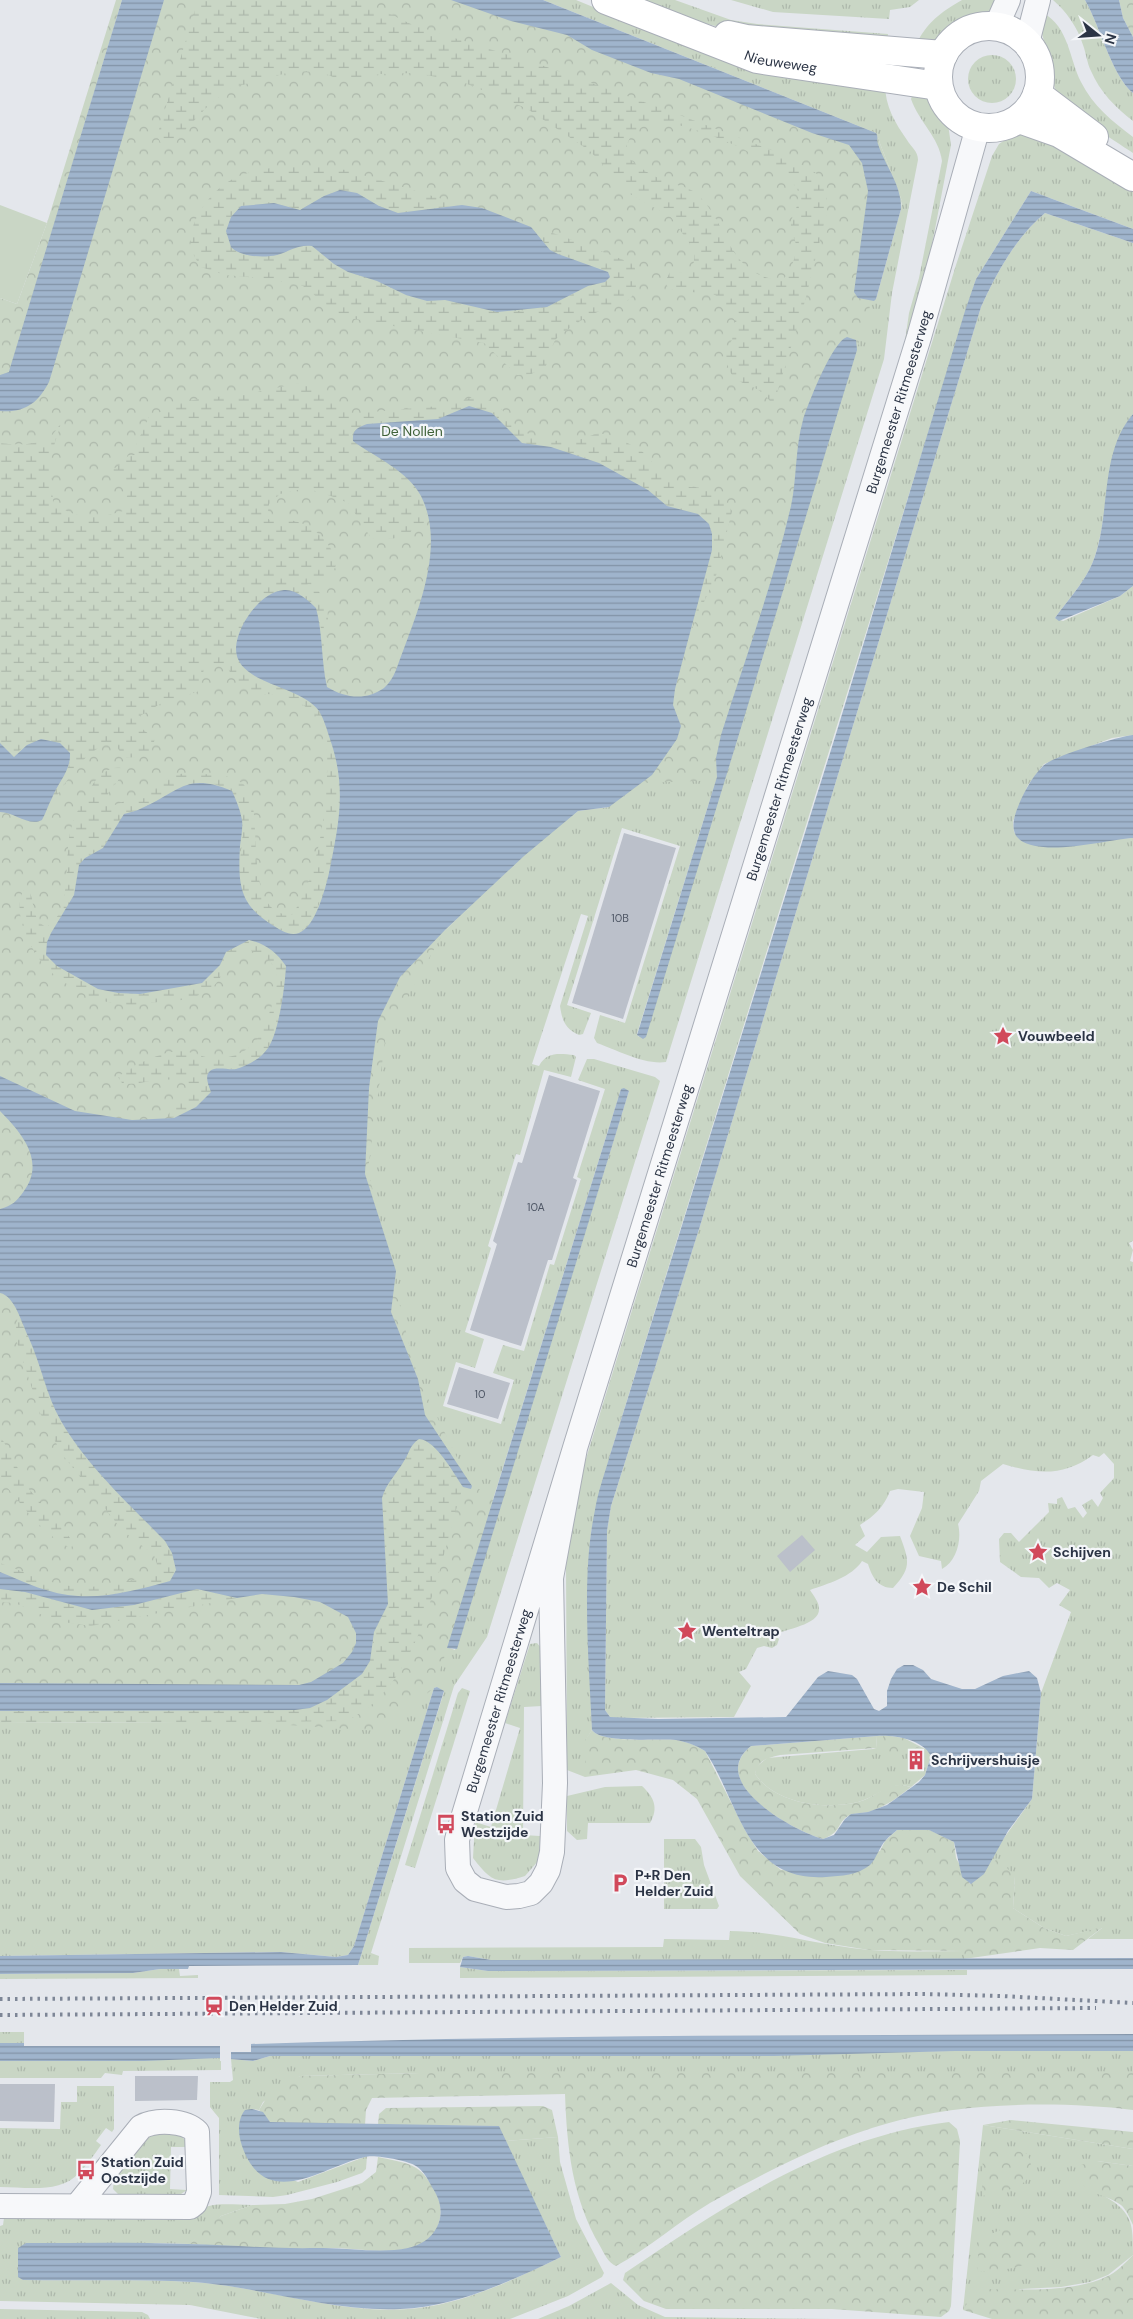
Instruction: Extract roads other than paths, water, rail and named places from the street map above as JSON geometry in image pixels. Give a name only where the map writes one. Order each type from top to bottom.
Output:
[{"type":"street","name":"Nieuweweg","points":[[606,0],[757,59],[938,86]]},
{"type":"street","points":[[996,27],[1008,0]]},
{"type":"street","points":[[1027,43],[1038,0]]},
{"type":"street","name":"Nieuweweg","points":[[631,10],[746,39],[943,54]]},
{"type":"street","points":[[996,27],[1008,30],[1027,43],[1039,67],[1040,81],[1037,94],[1030,108],[1018,119],[999,127],[978,127],[964,122],[952,113],[943,101],[938,86],[938,70],[943,54],[950,44],[971,29],[996,27]]},
{"type":"street","points":[[1037,94],[1133,166]]},
{"type":"street","points":[[1018,119],[1059,133],[1133,177]]},
{"type":"street","name":"Burgemeester Ritmeesterweg","points":[[574,1448],[551,1578],[555,1783],[552,1852],[548,1870],[541,1883],[531,1893],[506,1897],[481,1891],[465,1881],[458,1868],[457,1840],[574,1448],[896,411],[978,127]]},
{"type":"street","points":[[0,2206],[190,2207],[195,2203],[199,2192],[197,2132],[185,2124],[153,2123],[141,2127],[77,2206]]},
{"type":"water","points":[[122,0],[164,0],[49,382],[40,396],[30,405],[17,410],[0,411],[0,375],[9,372]]},
{"type":"water","points":[[451,0],[543,0],[876,133],[877,142],[899,192],[901,209],[876,299],[874,301],[858,298],[854,292],[868,191],[862,163],[849,145],[812,133],[679,79],[651,73],[592,50],[567,35],[511,21]]},
{"type":"water","points":[[1085,0],[1119,0],[1123,18],[1133,37],[1133,93],[1119,75]]},
{"type":"water","points":[[340,190],[357,193],[379,206],[398,213],[462,205],[482,208],[531,227],[550,250],[608,272],[610,277],[605,282],[588,286],[547,307],[497,312],[445,300],[427,301],[406,295],[377,281],[348,272],[334,264],[312,246],[299,247],[277,255],[266,256],[246,255],[231,247],[226,231],[231,217],[241,206],[274,203],[300,210],[324,196]]},
{"type":"water","points":[[1031,191],[1133,229],[1133,243],[1045,213],[1016,244],[993,281],[981,307],[700,1226],[611,1506],[607,1531],[605,1710],[610,1717],[658,1719],[786,1717],[818,1677],[828,1671],[852,1675],[857,1679],[874,1709],[879,1711],[887,1706],[887,1691],[891,1679],[897,1669],[904,1665],[913,1665],[923,1670],[931,1679],[962,1689],[975,1689],[1003,1676],[1029,1671],[1037,1678],[1041,1693],[1032,1799],[1008,1831],[984,1874],[971,1884],[962,1877],[954,1842],[929,1830],[897,1830],[884,1843],[870,1865],[860,1871],[826,1877],[799,1875],[778,1867],[761,1853],[737,1815],[705,1751],[691,1744],[676,1740],[618,1739],[598,1734],[592,1730],[587,1619],[588,1562],[598,1496],[610,1455],[836,734],[976,279]],"holes":[[[884,1736],[907,1739],[927,1750],[931,1756],[925,1775],[919,1782],[887,1805],[868,1812],[851,1814],[845,1819],[834,1835],[823,1839],[775,1816],[746,1789],[739,1775],[740,1760],[751,1746]]]},
{"type":"water","points":[[847,337],[856,340],[857,350],[646,1037],[643,1039],[637,1035],[717,777],[716,758],[721,735],[784,535],[793,495],[803,420],[828,361],[841,341]]},
{"type":"water","points":[[469,406],[492,413],[522,443],[551,447],[599,463],[648,490],[667,506],[698,514],[709,524],[712,534],[712,550],[675,689],[673,705],[681,726],[677,739],[652,775],[609,807],[578,811],[524,856],[445,930],[400,977],[378,1021],[369,1088],[365,1174],[396,1271],[391,1312],[418,1379],[425,1415],[472,1486],[471,1489],[463,1487],[432,1445],[419,1439],[413,1444],[386,1488],[382,1498],[388,1604],[374,1632],[370,1661],[362,1674],[327,1700],[310,1708],[295,1710],[0,1711],[0,1683],[299,1685],[311,1682],[343,1663],[352,1652],[356,1643],[356,1633],[348,1617],[320,1602],[294,1597],[262,1594],[237,1598],[197,1589],[134,1605],[92,1610],[25,1592],[0,1589],[0,1572],[58,1593],[78,1596],[101,1596],[136,1590],[170,1581],[176,1570],[172,1553],[165,1541],[83,1454],[61,1421],[51,1401],[33,1347],[17,1311],[10,1299],[0,1293],[0,1209],[14,1203],[24,1191],[30,1180],[32,1158],[23,1138],[0,1111],[0,1076],[75,1111],[132,1120],[174,1118],[196,1107],[211,1092],[207,1078],[210,1071],[218,1068],[236,1069],[245,1066],[258,1058],[268,1048],[278,1020],[283,997],[286,966],[266,946],[249,940],[226,952],[220,965],[202,983],[140,994],[118,993],[98,989],[57,966],[46,955],[47,942],[74,895],[79,865],[85,858],[103,848],[124,814],[155,802],[184,786],[204,783],[232,791],[239,808],[242,820],[240,872],[243,893],[247,902],[262,918],[289,933],[299,933],[310,923],[319,906],[325,888],[336,838],[340,790],[335,757],[319,711],[310,702],[298,695],[257,677],[246,670],[238,660],[237,639],[245,621],[259,603],[275,592],[293,591],[316,608],[327,687],[348,696],[363,696],[377,692],[388,684],[396,671],[422,595],[430,554],[431,534],[428,514],[421,496],[415,487],[390,465],[353,441],[353,434],[358,428],[367,424],[438,419]]},
{"type":"water","points":[[1133,414],[1133,586],[1120,596],[1059,621],[1055,618],[1080,585],[1092,564],[1102,526],[1110,467],[1115,448],[1122,430]]},
{"type":"water","points":[[1133,735],[1133,838],[1075,846],[1044,847],[1031,845],[1017,837],[1014,827],[1016,812],[1027,787],[1043,766],[1072,752]]},
{"type":"water","points":[[41,739],[60,743],[70,753],[66,771],[42,820],[32,822],[0,812],[0,743],[14,757],[27,745]]},
{"type":"water","points":[[624,1088],[629,1091],[457,1649],[447,1648],[621,1089]]},
{"type":"water","points":[[437,1687],[444,1691],[358,1965],[189,1966],[188,1969],[160,1969],[133,1973],[0,1974],[0,1956],[281,1952],[336,1957],[348,1955],[354,1946],[434,1688]]},
{"type":"water","points":[[468,1956],[491,1960],[1133,1958],[1133,1969],[488,1971],[460,1967],[463,1957]]},
{"type":"water","points":[[1133,2034],[1133,2051],[955,2051],[774,2056],[270,2056],[253,2061],[219,2058],[144,2061],[0,2061],[0,2043],[24,2043],[24,2046],[244,2046],[251,2044],[361,2041],[582,2037]]},
{"type":"water","points":[[252,2109],[263,2112],[270,2122],[499,2126],[561,2257],[523,2275],[462,2298],[421,2307],[400,2309],[348,2307],[193,2282],[23,2280],[18,2277],[18,2248],[26,2243],[168,2243],[397,2250],[425,2241],[435,2231],[441,2211],[437,2196],[421,2170],[406,2162],[391,2158],[369,2156],[297,2180],[280,2182],[265,2178],[252,2166],[242,2146],[240,2137],[239,2123],[242,2114],[245,2110]]},
{"type":"railway","points":[[0,1999],[924,1994],[1133,2003]]},
{"type":"railway","points":[[0,2015],[1096,2008]]},
{"type":"place","name":"Vouwbeeld","points":[[1003,1036]]},
{"type":"place","name":"Schijven","points":[[1038,1552]]},
{"type":"place","name":"De Schil","points":[[922,1587]]},
{"type":"place","name":"Wenteltrap","points":[[687,1631]]},
{"type":"place","name":"Schrijvershuisje","points":[[916,1760]]},
{"type":"place","name":"Station Zuid Westzijde","points":[[446,1824]]},
{"type":"place","name":"P+R Den Helder Zuid","points":[[620,1883]]},
{"type":"place","name":"Den Helder Zuid","points":[[214,2006]]},
{"type":"place","name":"Station Zuid Oostzijde","points":[[86,2170]]},
{"type":"park label","name":"De Nollen","points":[[412,431]]}]
